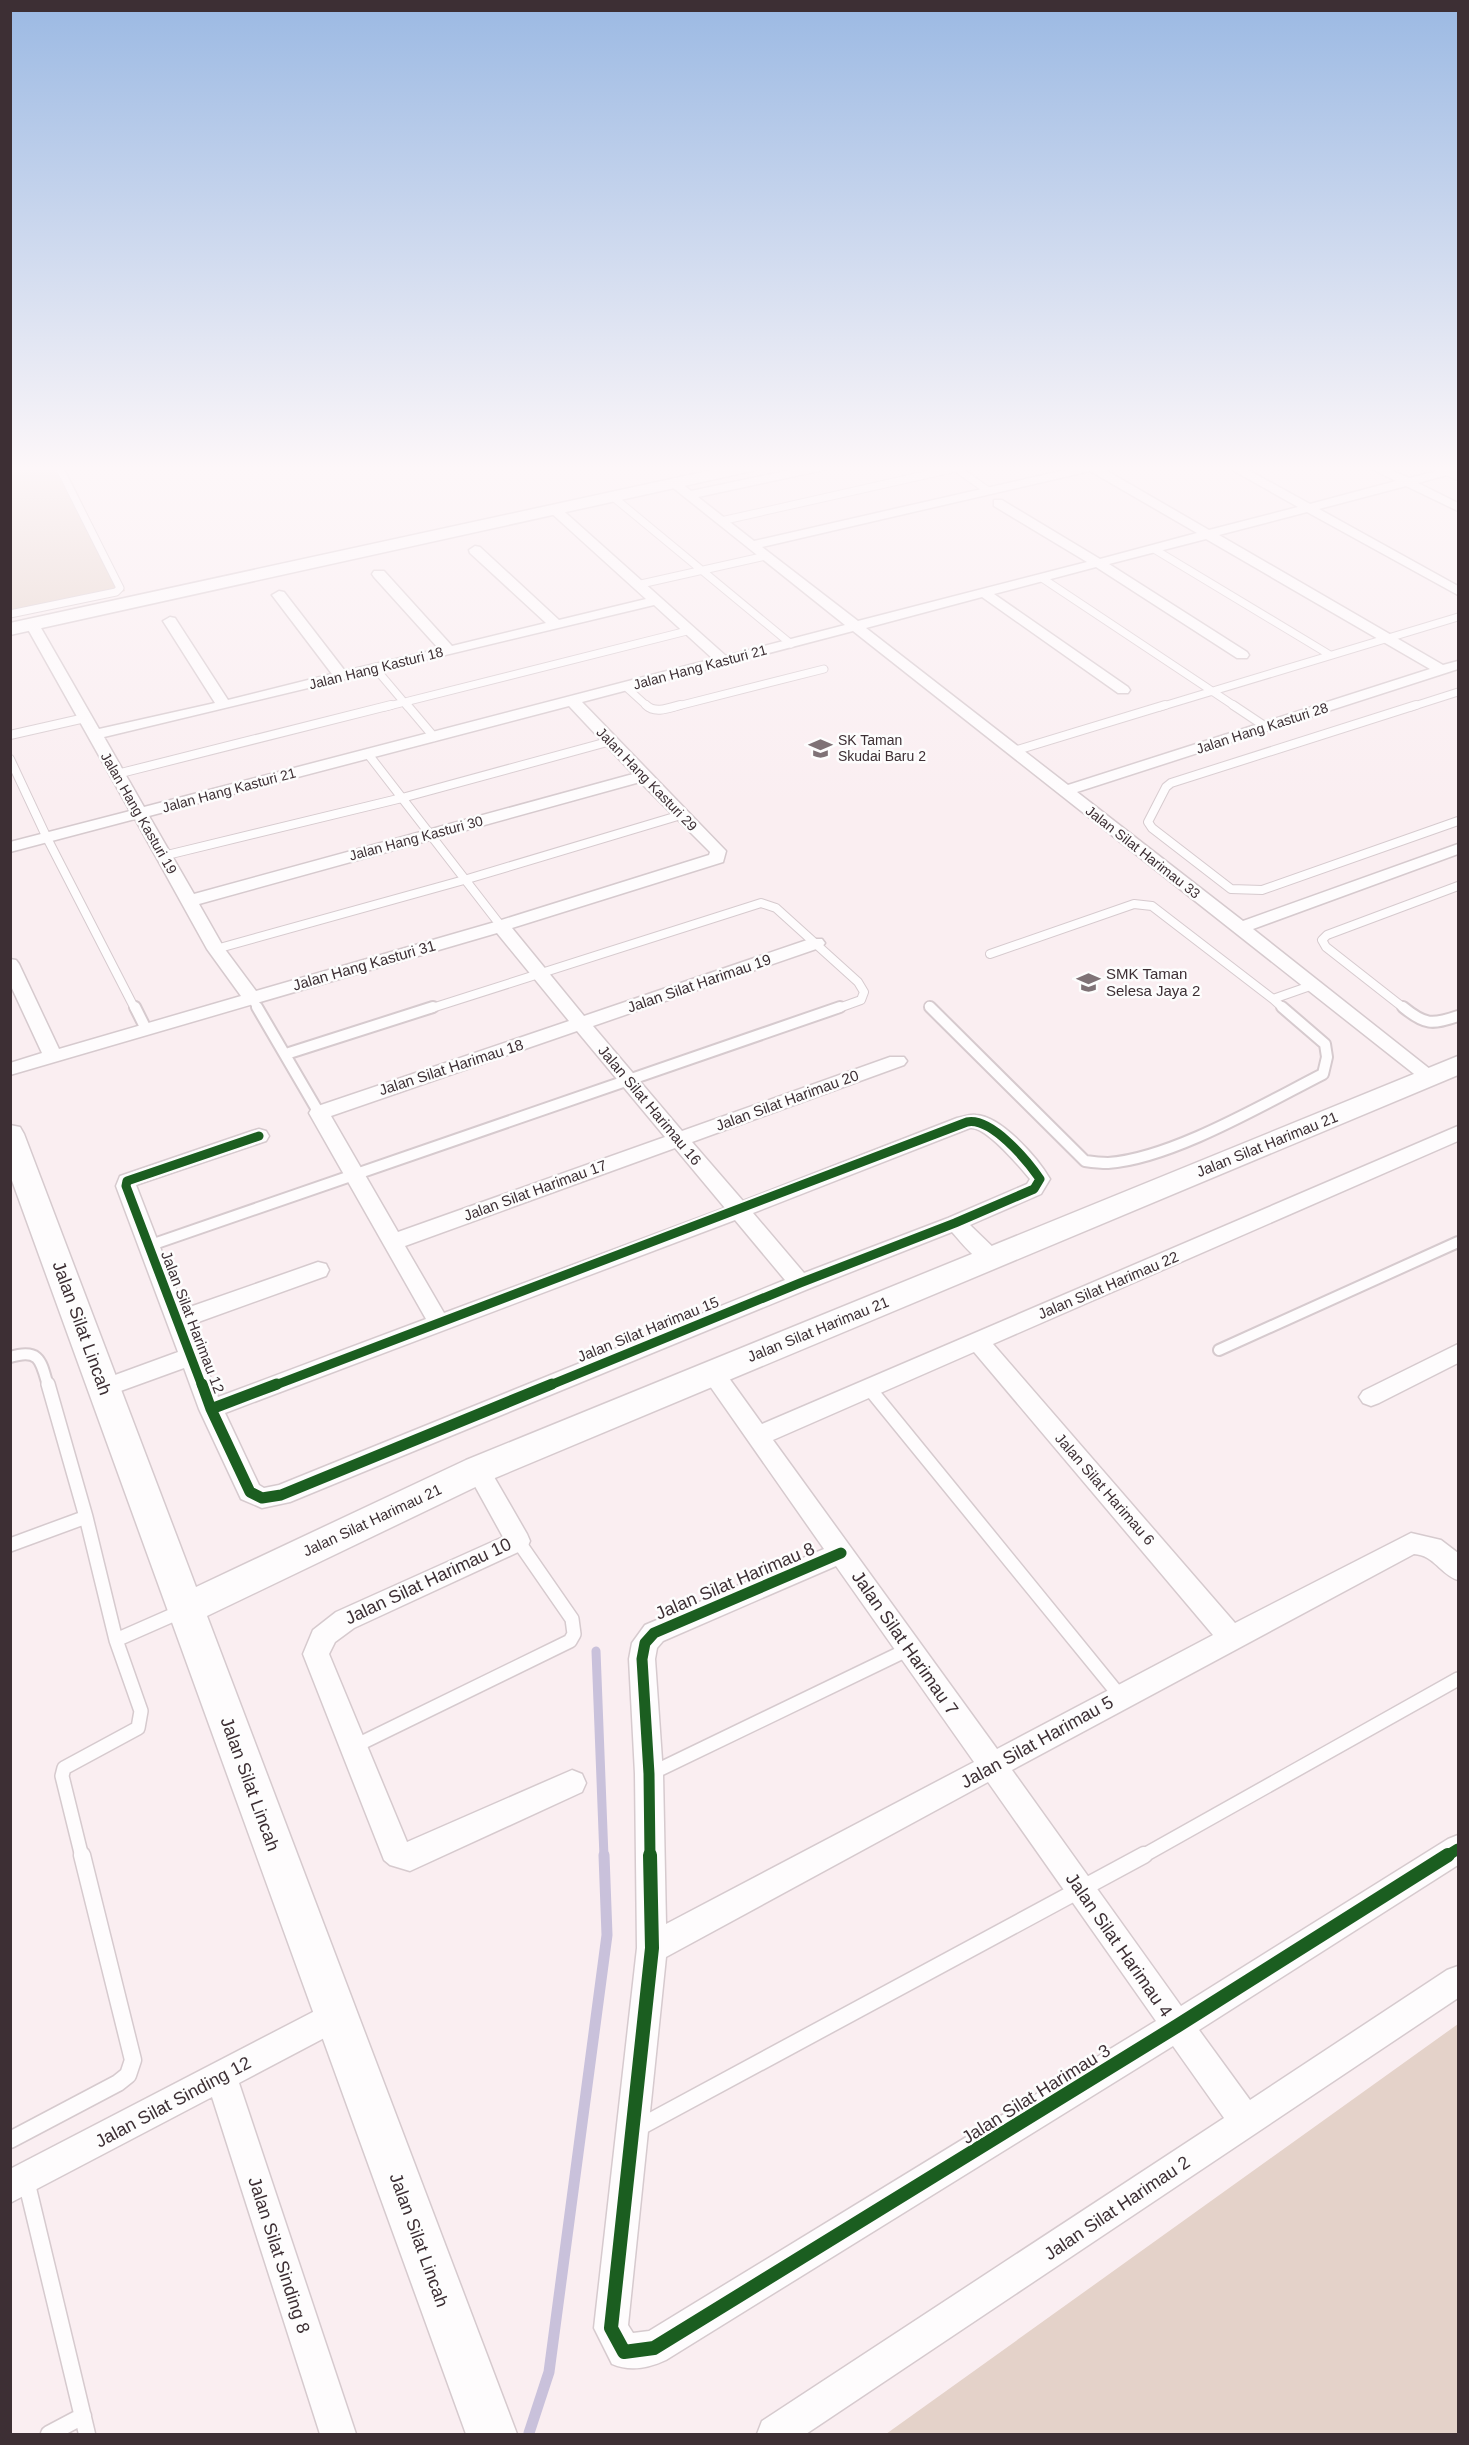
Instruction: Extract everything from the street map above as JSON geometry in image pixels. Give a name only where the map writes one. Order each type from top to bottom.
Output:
[{"type":"street","points":[[10,629],[236,579]]},
{"type":"street","points":[[384,579],[448,650]]},
{"type":"street","points":[[506,579],[555,624]]},
{"type":"street","points":[[634,579],[724,661]]},
{"type":"street","name":"Jalan Silat Harimau 33","points":[[795,579],[1430,1077]]},
{"type":"street","name":"Jalan Hang Kasturi 21","points":[[10,847],[1038,579]]},
{"type":"street","points":[[1123,579],[1242,656]]},
{"type":"street","points":[[1283,579],[1441,670]]},
{"type":"street","points":[[1437,579],[1458,591]]},
{"type":"street","points":[[984,593],[1123,690]]},
{"type":"street","points":[[279,595],[341,676]]},
{"type":"street","name":"Jalan Hang Kasturi 18","points":[[94,735],[658,600]]},
{"type":"street","points":[[170,621],[224,705]]},
{"type":"street","name":"Jalan Hang Kasturi 19","points":[[32,624],[216,950],[252,998]]},
{"type":"street","name":"Jalan Hang Kasturi 28","points":[[1066,791],[1458,665]]},
{"type":"street","name":"Jalan Hang Kasturi 29","points":[[573,700],[643,776],[718,851],[717,858]]},
{"type":"street","name":"Jalan Hang Kasturi 30","points":[[189,901],[643,776]]},
{"type":"street","points":[[1240,928],[1458,849]]},
{"type":"street","name":"Jalan Hang Kasturi 31","points":[[10,1069],[501,926],[717,858]]},
{"type":"street","name":"Jalan Silat Harimau 16","points":[[501,926],[800,1283]]},
{"type":"street","name":"Jalan Silat Harimau 19","points":[[582,1023],[816,943]]},
{"type":"street","points":[[10,964],[53,1056]]},
{"type":"street","name":"Jalan Silat Harimau 18","points":[[319,1113],[582,1023]]},
{"type":"street","name":"Jalan Silat Harimau 20","points":[[677,1138],[897,1060]]},
{"type":"street","name":"Jalan Silat Harimau 21","points":[[185,1609],[478,1470],[1458,1065]]},
{"type":"street","points":[[319,1113],[439,1323]]},
{"type":"street","name":"Jalan Silat Harimau 15","points":[[262,1498],[281,1495],[800,1283],[955,1223],[1034,1189],[1040,1179],[1033,1168],[989,1127],[971,1121],[738,1211]]},
{"type":"street","name":"Jalan Silat Harimau 22","points":[[758,1436],[1458,1133]]},
{"type":"street","name":"Jalan Silat Harimau 12","points":[[259,1136],[128,1180],[126,1186],[211,1409],[250,1492],[262,1498]]},
{"type":"street","name":"Jalan Silat Harimau 17","points":[[393,1242],[677,1138]]},
{"type":"street","name":"Jalan Silat Lincah","points":[[12,1142],[491,2434]]},
{"type":"street","points":[[211,1409],[738,1211]]},
{"type":"street","points":[[955,1223],[991,1258]]},
{"type":"street","points":[[176,1321],[318,1270]]},
{"type":"street","name":"Jalan Silat Harimau 6","points":[[978,1341],[1231,1637]]},
{"type":"street","points":[[1371,1397],[1458,1353]]},
{"type":"street","points":[[104,1388],[190,1357]]},
{"type":"street","name":"Jalan Silat Harimau 7","points":[[713,1373],[993,1767]]},
{"type":"street","name":"Jalan Silat Harimau 10","points":[[478,1470],[518,1541],[345,1620],[329,1631],[317,1644],[316,1654],[394,1850],[400,1855],[410,1857],[572,1782]]},
{"type":"street","name":"Jalan Silat Harimau 5","points":[[652,1948],[993,1767],[1120,1696],[1411,1543],[1425,1543],[1443,1553],[1458,1569]]},
{"type":"street","name":"Jalan Silat Harimau 8","points":[[649,1774],[642,1659],[645,1643],[654,1633],[842,1553]]},
{"type":"street","name":"Jalan Silat Harimau 4","points":[[993,1767],[1246,2122]]},
{"type":"street","points":[[632,2130],[652,1948],[649,1774]]},
{"type":"street","name":"Jalan Silat Harimau 3","points":[[632,2130],[611,2328],[624,2352],[654,2348],[1458,1850]]},
{"type":"street","name":"Jalan Silat Harimau 2","points":[[776,2434],[1458,1981]]},
{"type":"street","name":"Jalan Silat Sinding 12","points":[[18,2183],[336,2015]]},
{"type":"street","name":"Jalan Silat Sinding 8","points":[[221,2076],[338,2434]]},
{"type":"lane","points":[[10,614],[116,592],[120,588],[116,579]]},
{"type":"lane","points":[[640,584],[661,579]]},
{"type":"lane","points":[[712,579],[791,644]]},
{"type":"lane","points":[[1044,579],[1266,727]]},
{"type":"lane","points":[[1204,579],[1330,656]]},
{"type":"lane","points":[[1014,750],[1458,616]]},
{"type":"lane","points":[[117,774],[691,630]]},
{"type":"lane","points":[[375,668],[434,737]]},
{"type":"lane","points":[[626,687],[650,709],[662,710],[824,669]]},
{"type":"lane","points":[[1458,692],[1171,783],[1166,787],[1148,822],[1152,828],[1231,889],[1262,891],[1458,821]]},
{"type":"lane","points":[[10,735],[85,718]]},
{"type":"lane","points":[[164,856],[402,798],[611,741]]},
{"type":"lane","points":[[368,754],[501,926]]},
{"type":"lane","points":[[10,759],[47,838],[146,1029]]},
{"type":"lane","points":[[216,950],[464,880],[681,815]]},
{"type":"lane","points":[[1458,886],[1327,935],[1322,940],[1326,947],[1418,1019],[1436,1024],[1458,1016]]},
{"type":"lane","points":[[148,1246],[861,1000],[864,992],[858,982],[776,908],[761,903],[286,1054]]},
{"type":"lane","points":[[929,1006],[1085,1161],[1106,1165],[1134,1159],[1218,1127],[1323,1074],[1328,1057],[1325,1044],[1273,999],[1152,906],[1144,903],[1102,914],[990,954]]},
{"type":"lane","points":[[1273,999],[1312,985]]},
{"type":"lane","points":[[252,998],[319,1113]]},
{"type":"lane","points":[[1219,1350],[1458,1242]]},
{"type":"lane","points":[[10,1357],[22,1353],[34,1354],[41,1360],[86,1517],[117,1640],[141,1711],[138,1728],[64,1768],[62,1776],[133,2060],[128,2074],[118,2084],[10,2140]]},
{"type":"lane","points":[[869,1388],[1120,1696]]},
{"type":"lane","points":[[10,1545],[86,1517]]},
{"type":"lane","points":[[353,1747],[570,1641],[574,1634],[572,1619],[518,1541]]},
{"type":"lane","points":[[117,1640],[185,1609]]},
{"type":"lane","points":[[649,1774],[909,1649]]},
{"type":"lane","points":[[632,2130],[1081,1891],[1458,1678]]},
{"type":"lane","points":[[18,2183],[87,2434]]},
{"type":"lane","points":[[49,2434],[83,2416]]},
{"type":"shaded area","points":[[11,579],[119,579],[125,591],[11,616]]},
{"type":"shaded area","points":[[1458,2024],[1458,2434],[886,2434]]},
{"type":"waterway","points":[[596,1651],[604,1857]]},
{"type":"waterway","points":[[529,2433],[549,2372],[607,1935],[604,1855]]},
{"type":"cycle path","points":[[211,1409],[738,1211],[964,1123],[978,1121],[989,1127],[1022,1157],[1040,1179],[1034,1189],[955,1223],[800,1283],[281,1495],[262,1498],[250,1492],[211,1409],[126,1186],[127,1181],[259,1136]]},
{"type":"cycle path","points":[[841,1553],[654,1633],[645,1643],[642,1659],[649,1774],[652,1948],[611,2328],[624,2352],[654,2348],[1177,2026],[1458,1849]]},
{"type":"place","name":"SK Taman Skudai Baru 2","points":[[820,748]]},
{"type":"place","name":"SMK Taman Selesa Jaya 2","points":[[1088,982]]}]
